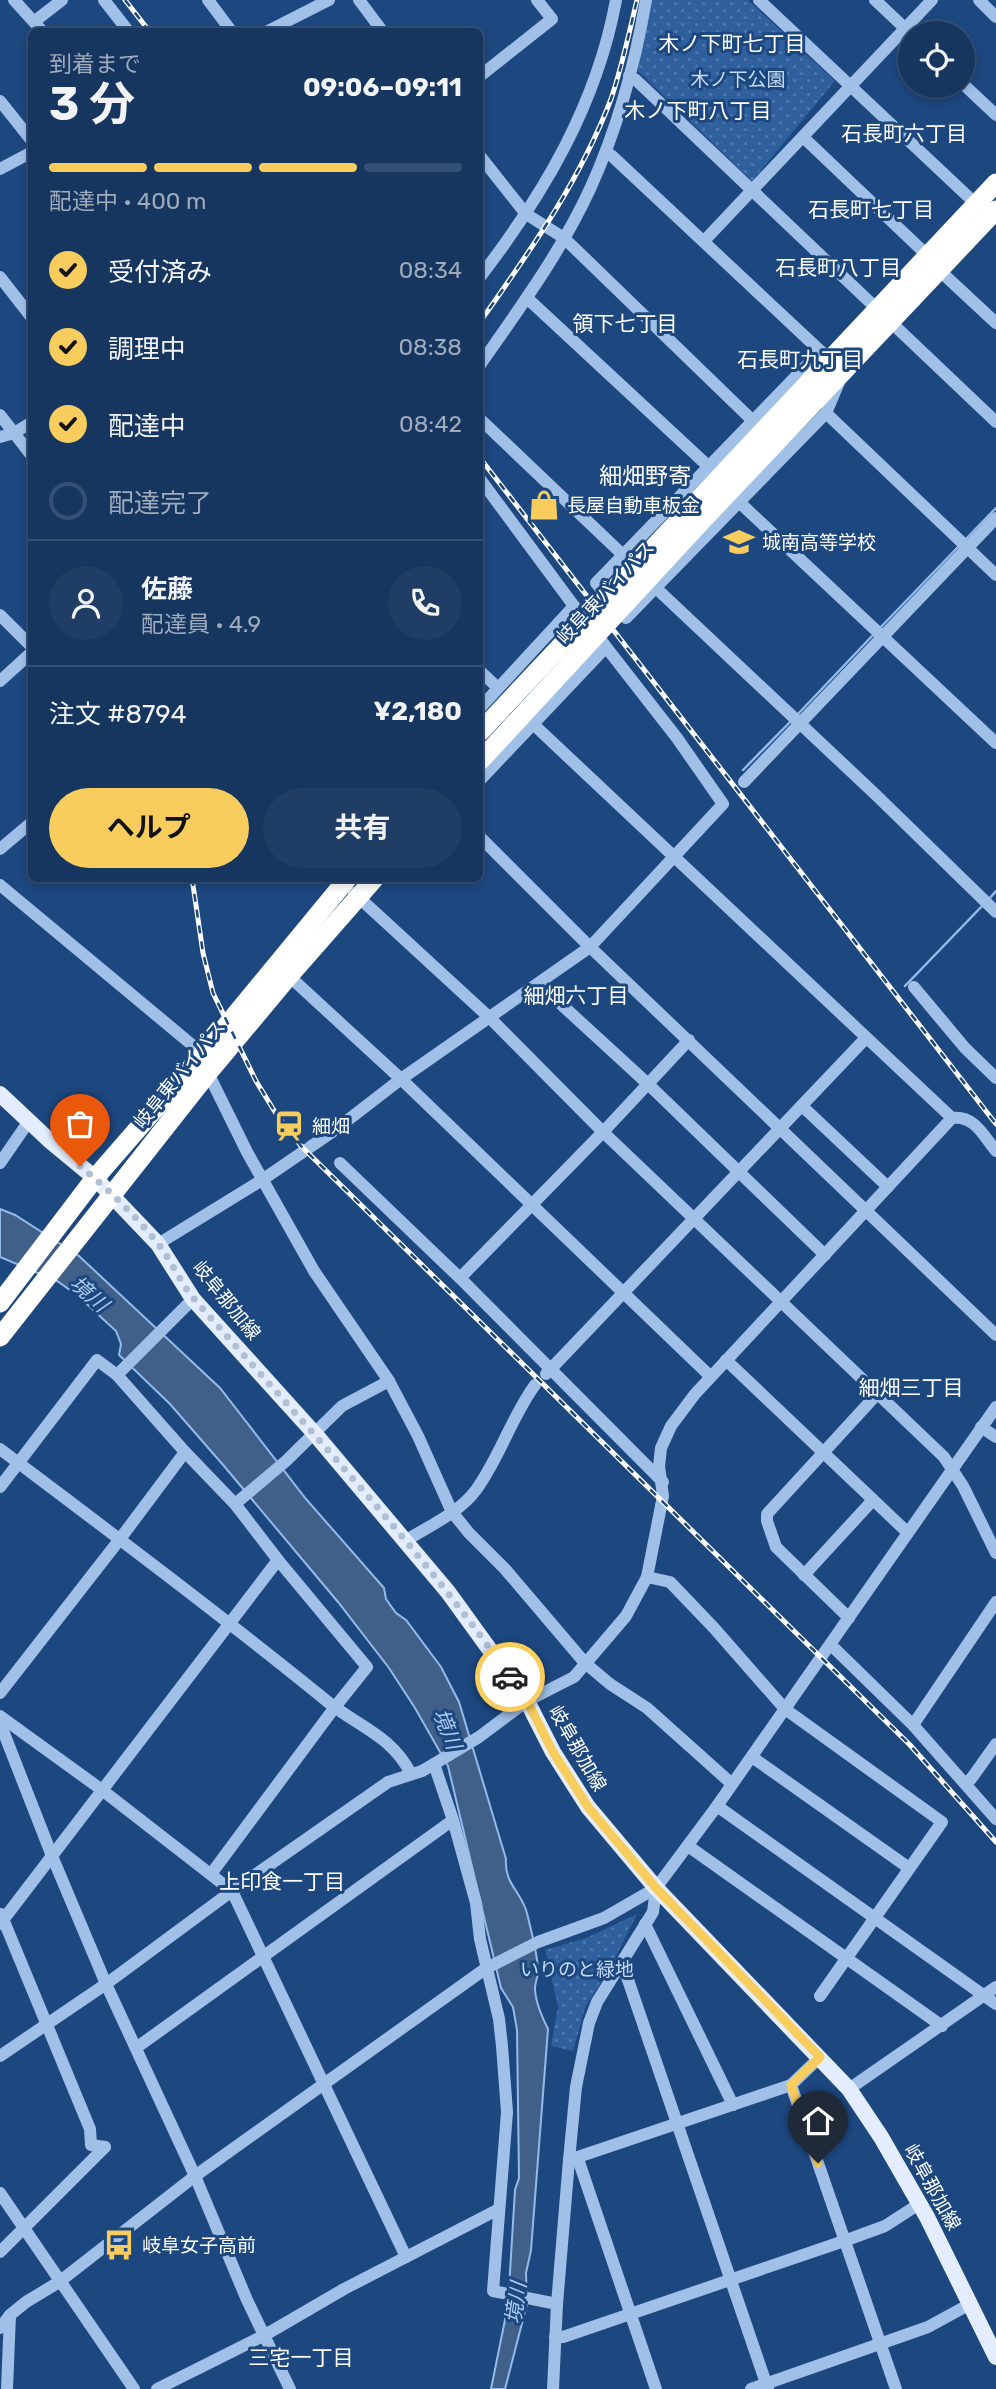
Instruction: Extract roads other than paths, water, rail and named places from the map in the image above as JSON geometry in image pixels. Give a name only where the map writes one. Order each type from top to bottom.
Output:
[{"type":"highway","name":"岐阜東バイパス","points":[[483,729],[691,519],[933,262],[989,214],[996,183]]},
{"type":"highway","name":"岐阜東バイパス","points":[[483,758],[691,519]]},
{"type":"highway","name":"岐阜東バイパス","points":[[0,1337],[111,1195],[205,1063],[342,882]]},
{"type":"highway","name":"岐阜東バイパス","points":[[5,1296],[95,1178],[289,976],[373,882]]},
{"type":"main road","name":"岐阜那加線","points":[[0,1094],[95,1178],[158,1244],[193,1299],[315,1434],[448,1592],[527,1701],[553,1752],[588,1807],[656,1888],[849,2089],[881,2137],[919,2204],[996,2357]]},
{"type":"street","points":[[14,0],[39,26],[62,0]]},
{"type":"street","points":[[104,0],[126,28]]},
{"type":"street","points":[[208,0],[229,28]]},
{"type":"street","points":[[274,28],[329,0]]},
{"type":"street","points":[[359,0],[380,28]]},
{"type":"street","points":[[483,74],[551,19],[537,0]]},
{"type":"street","points":[[483,273],[526,214],[552,173],[576,127],[610,29],[616,0]]},
{"type":"street","points":[[483,361],[527,298],[564,238],[606,152],[629,76],[646,0]]},
{"type":"street","points":[[759,0],[989,214]]},
{"type":"street","points":[[876,0],[898,21]]},
{"type":"street","points":[[916,21],[932,0]]},
{"type":"street","points":[[979,0],[996,17]]},
{"type":"street","points":[[704,241],[850,86],[898,40]]},
{"type":"street","points":[[629,76],[996,422]]},
{"type":"street","points":[[975,95],[996,115]]},
{"type":"street","points":[[0,101],[28,136]]},
{"type":"street","points":[[803,137],[996,323]]},
{"type":"street","points":[[606,152],[836,366],[839,387],[826,412],[626,618],[596,583],[807,365],[836,366]]},
{"type":"street","points":[[0,169],[28,154]]},
{"type":"street","points":[[483,160],[526,214],[564,238],[752,420]]},
{"type":"street","points":[[0,277],[28,313]]},
{"type":"street","points":[[527,298],[708,466]]},
{"type":"street","points":[[826,412],[996,575]]},
{"type":"street","points":[[0,415],[28,451]]},
{"type":"street","points":[[483,422],[623,555]]},
{"type":"street","points":[[0,437],[28,424]]},
{"type":"street","points":[[158,1244],[262,1180],[335,1130],[401,1079],[491,1019],[590,947],[723,804],[677,738],[483,483]]},
{"type":"street","points":[[739,502],[996,743]]},
{"type":"street","points":[[744,782],[996,518]]},
{"type":"street","points":[[657,589],[994,907]]},
{"type":"street","points":[[483,705],[574,606]]},
{"type":"street","points":[[0,615],[28,646]]},
{"type":"street","points":[[483,777],[606,647]]},
{"type":"street","points":[[0,681],[28,654]]},
{"type":"street","points":[[483,674],[498,688]]},
{"type":"street","points":[[532,723],[951,1118]]},
{"type":"street","points":[[0,849],[28,825]]},
{"type":"street","points":[[483,841],[590,947],[996,1335]]},
{"type":"street","points":[[346,882],[359,898],[491,1019],[603,1132],[953,1467],[996,1553]]},
{"type":"street","points":[[0,885],[205,1063],[262,1180],[329,1296],[389,1381],[418,1436],[452,1512],[585,1663],[610,1684],[647,1707],[732,1784]]},
{"type":"street","points":[[289,976],[401,1079],[710,1376]]},
{"type":"street","points":[[539,984],[648,1084],[825,1255]]},
{"type":"street","points":[[914,987],[965,1048],[996,1079]]},
{"type":"street","points":[[548,1371],[866,1038]]},
{"type":"street","points":[[460,1278],[689,1040]]},
{"type":"street","points":[[802,1106],[888,1188]]},
{"type":"street","points":[[0,2056],[106,1984],[232,1891],[388,1782],[436,1763],[479,1737],[527,1701],[574,1677],[626,1616],[647,1577],[656,1541],[663,1482],[659,1466],[660,1448],[671,1426],[710,1376],[782,1302],[951,1118],[960,1117],[973,1121],[996,1151]]},
{"type":"street","points":[[0,1163],[29,1121]]},
{"type":"street","points":[[340,1163],[460,1278],[548,1371],[663,1482]]},
{"type":"street","points":[[117,1375],[193,1299]]},
{"type":"street","points":[[0,1487],[97,1360],[117,1375],[235,1504],[367,1667],[211,1874]]},
{"type":"street","points":[[726,1360],[907,1532]]},
{"type":"street","points":[[235,1504],[286,1461],[342,1406],[389,1381]]},
{"type":"street","points":[[405,1541],[452,1512],[474,1492],[535,1385]]},
{"type":"street","points":[[849,1618],[776,1547],[767,1521],[768,1514],[878,1393]]},
{"type":"street","points":[[0,2328],[10,2315],[59,2282],[195,2176],[488,1967],[538,1942],[604,1918],[656,1888],[752,1757],[996,1407]]},
{"type":"street","points":[[981,1427],[996,1437]]},
{"type":"street","points":[[0,1449],[230,1622],[335,1707],[391,1745],[411,1774]]},
{"type":"street","points":[[0,1693],[185,1452]]},
{"type":"street","points":[[804,1575],[873,1500]]},
{"type":"street","points":[[0,2252],[105,2147],[91,2145],[90,2129],[48,2023],[1,1918],[52,1856],[278,1560]]},
{"type":"street","points":[[647,1577],[670,1583],[714,1628],[785,1709],[942,1822],[820,1996]]},
{"type":"street","points":[[913,1725],[996,1602]]},
{"type":"street","points":[[831,1645],[913,1725],[996,1819]]},
{"type":"street","points":[[0,1716],[102,1790],[232,1891],[406,2258]]},
{"type":"street","points":[[0,1723],[106,1984],[195,2176],[247,2300],[290,2389]]},
{"type":"street","points":[[965,1783],[971,1779],[996,1744]]},
{"type":"street","points":[[752,1757],[909,1868]]},
{"type":"street","points":[[436,1763],[476,1903],[499,2019],[507,2112],[493,2291],[557,2304]]},
{"type":"street","points":[[717,1806],[996,2004]]},
{"type":"street","points":[[136,2048],[453,1820]]},
{"type":"street","points":[[688,1846],[942,2026]]},
{"type":"street","points":[[553,2389],[557,2304],[574,2159],[576,2087],[589,2023],[597,2002],[653,1912],[656,1888]]},
{"type":"street","points":[[645,1924],[733,2105]]},
{"type":"street","points":[[620,1966],[626,1974],[767,2386]]},
{"type":"street","points":[[849,2089],[996,1987]]},
{"type":"street","points":[[574,2159],[791,2085],[820,2057]]},
{"type":"street","points":[[791,2085],[897,2389]]},
{"type":"street","points":[[574,2159],[656,2389]]},
{"type":"street","points":[[0,2193],[134,2389]]},
{"type":"street","points":[[555,2337],[563,2337],[630,2315],[845,2241],[885,2226],[919,2204]]},
{"type":"street","points":[[157,2389],[265,2335],[344,2289],[499,2209]]},
{"type":"street","points":[[751,2389],[767,2386],[879,2343],[885,2344],[928,2327],[970,2304]]},
{"type":"street","points":[[7,2389],[10,2315]]},
{"type":"water","name":"境川","points":[[0,1209],[15,1215],[79,1256],[220,1388],[306,1499],[384,1588],[386,1599],[396,1613],[406,1620],[441,1667],[459,1702],[506,1859],[508,1875],[527,1913],[538,1965],[536,1999],[548,2029],[531,2250],[526,2273],[527,2304],[505,2389],[491,2389],[508,2305],[515,2190],[519,2178],[517,2030],[513,2007],[501,1988],[448,1766],[389,1668],[338,1602],[224,1466],[170,1404],[119,1355],[121,1344],[116,1331],[77,1295],[57,1281],[0,1257]]},
{"type":"waterway","points":[[964,541],[996,508]]},
{"type":"waterway","points":[[879,629],[959,546]]},
{"type":"waterway","points":[[797,715],[874,634]]},
{"type":"waterway","points":[[743,770],[792,720]]},
{"type":"waterway","points":[[989,899],[996,891]]},
{"type":"waterway","points":[[905,986],[984,904]]},
{"type":"railway","points":[[125,0],[147,28]]},
{"type":"railway","points":[[483,318],[569,187],[599,129],[622,62],[637,0]]},
{"type":"railway","points":[[483,462],[996,1124]]},
{"type":"railway","points":[[193,882],[203,953],[213,993],[256,1081],[301,1146],[910,1745],[996,1842]]},
{"type":"place","name":"長屋自動車板金","points":[[544,505]]},
{"type":"place","name":"城南高等学校","points":[[739,542]]},
{"type":"place","name":"細畑","points":[[289,1126]]},
{"type":"place","name":"岐阜女子高前","points":[[119,2245]]},
{"type":"district","name":"木ノ下町七丁目","points":[[732,44]]},
{"type":"district","name":"木ノ下町八丁目","points":[[698,111]]},
{"type":"district","name":"石長町六丁目","points":[[904,134]]},
{"type":"district","name":"石長町七丁目","points":[[871,210]]},
{"type":"district","name":"石長町八丁目","points":[[838,268]]},
{"type":"district","name":"領下七丁目","points":[[625,324]]},
{"type":"district","name":"石長町九丁目","points":[[800,360]]},
{"type":"district","name":"細畑野寄","points":[[645,476]]},
{"type":"district","name":"細畑六丁目","points":[[576,996]]},
{"type":"district","name":"細畑三丁目","points":[[911,1388]]},
{"type":"district","name":"上印食一丁目","points":[[282,1882]]},
{"type":"district","name":"三宅一丁目","points":[[301,2358]]},
{"type":"park label","name":"木ノ下公園","points":[[738,79]]},
{"type":"park label","name":"いりのと緑地","points":[[577,1969]]}]
